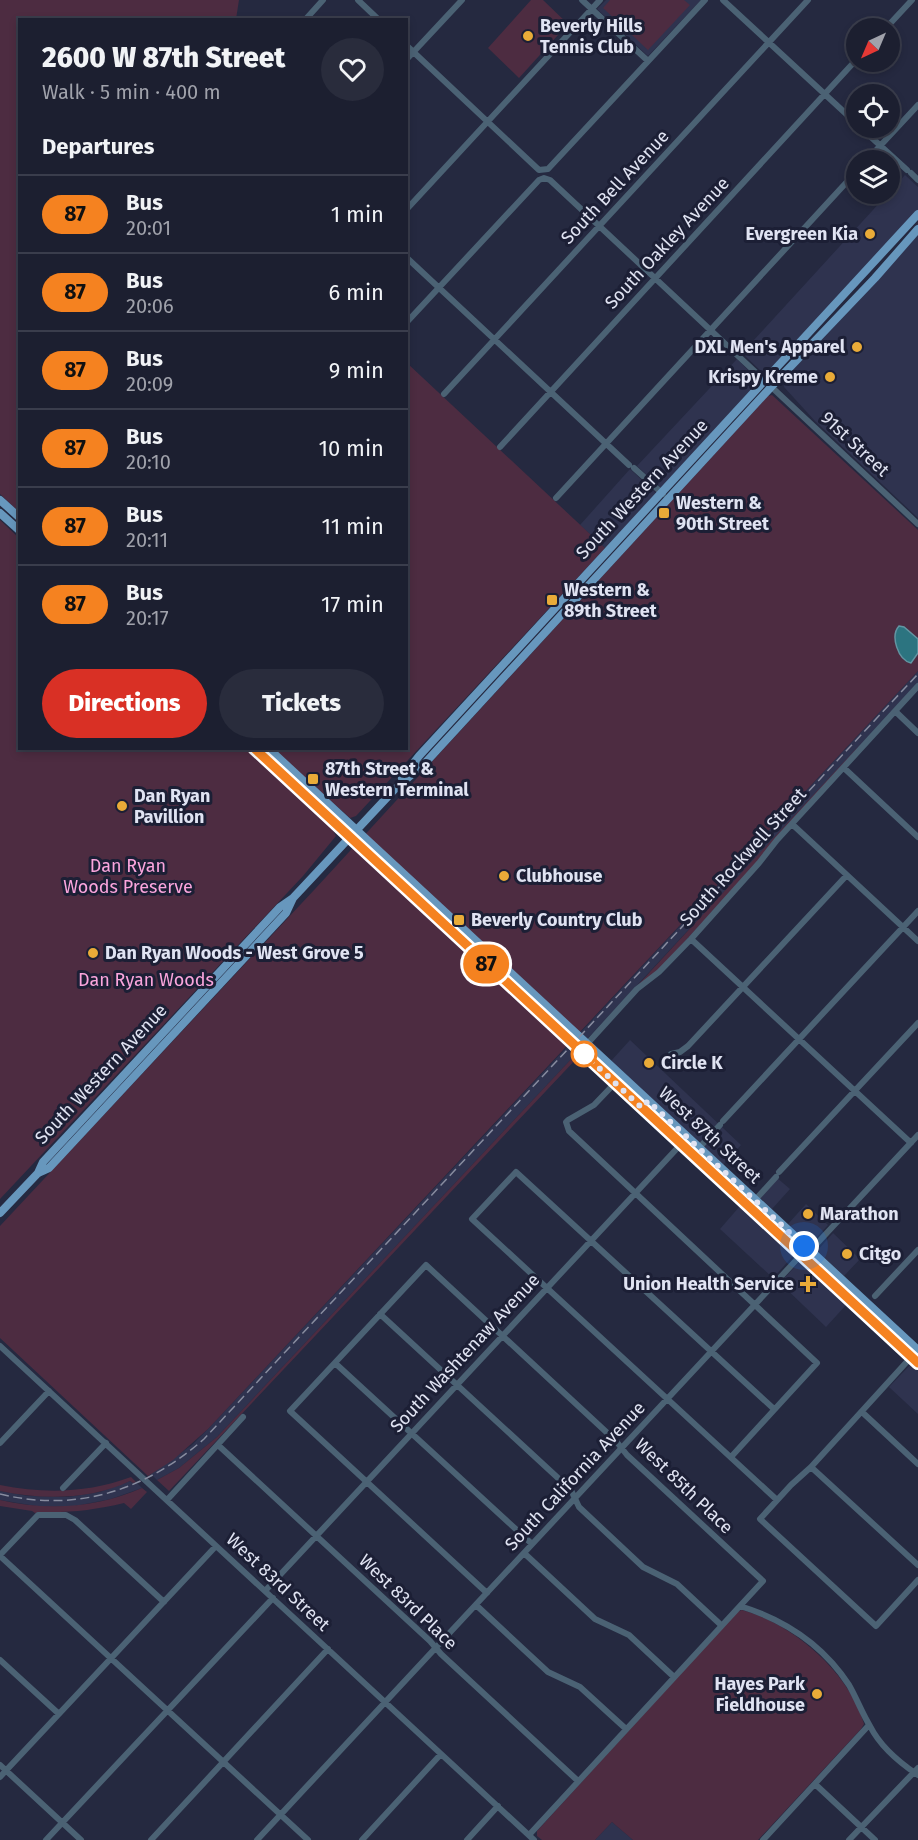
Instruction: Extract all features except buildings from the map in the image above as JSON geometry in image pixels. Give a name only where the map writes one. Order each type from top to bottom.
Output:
[{"type":"main road","name":"South Western Avenue","points":[[394,790],[419,756],[918,214]]},
{"type":"main road","name":"South Western Avenue","points":[[0,1213],[38,1173],[42,1162],[87,1113],[280,907],[293,898],[394,790],[434,753],[918,229]]},
{"type":"main road","points":[[844,310],[850,298],[866,278],[869,266]]},
{"type":"main road","points":[[0,500],[18,516]]},
{"type":"main road","points":[[0,513],[18,529]]},
{"type":"main road","name":"West 87th Street","points":[[256,750],[587,1044],[645,1104],[916,1357]]},
{"type":"main road","name":"West 87th Street","points":[[270,750],[353,834],[615,1083],[645,1104]]},
{"type":"main road","name":"West 87th Street","points":[[696,1151],[755,1200],[806,1253]]},
{"type":"street","points":[[307,18],[323,0]]},
{"type":"street","points":[[358,0],[377,18]]},
{"type":"street","points":[[408,58],[462,0]]},
{"type":"street","points":[[582,0],[648,61]]},
{"type":"street","points":[[408,208],[600,0]]},
{"type":"street","points":[[408,321],[705,0]]},
{"type":"street","points":[[723,0],[846,114]]},
{"type":"street","name":"South Bell Avenue","points":[[444,394],[808,0]]},
{"type":"street","points":[[895,18],[912,0]]},
{"type":"street","name":"91st Street","points":[[408,47],[918,524]]},
{"type":"street","name":"South Oakley Avenue","points":[[500,447],[846,71]]},
{"type":"street","points":[[877,150],[918,105]]},
{"type":"street","points":[[872,138],[918,180]]},
{"type":"street","points":[[556,498],[846,183]]},
{"type":"street","points":[[408,258],[668,499]]},
{"type":"street","name":"South Rockwell Street","points":[[587,1044],[637,989],[659,972],[691,939],[918,686]]},
{"type":"street","points":[[895,711],[918,733]]},
{"type":"street","points":[[844,768],[918,837]]},
{"type":"street","points":[[792,824],[918,941]]},
{"type":"street","points":[[671,1054],[680,1052],[688,1046],[847,875]]},
{"type":"street","points":[[696,1151],[918,911]]},
{"type":"street","points":[[691,939],[911,1143]]},
{"type":"street","points":[[755,1200],[918,1023]]},
{"type":"street","points":[[615,1083],[594,1105],[566,1122],[574,1137],[818,1363],[730,1457]]},
{"type":"street","name":"South California Avenue","points":[[257,1840],[755,1305],[918,1135]]},
{"type":"street","name":"South Washtenaw Avenue","points":[[265,1591],[634,1193],[685,1141]]},
{"type":"street","points":[[774,1409],[516,1172],[472,1220],[777,1500]]},
{"type":"street","points":[[875,1296],[918,1250]]},
{"type":"street","name":"West 85th Place","points":[[380,1314],[426,1265],[763,1581],[740,1606]]},
{"type":"street","points":[[487,1593],[290,1411],[380,1314],[571,1490],[579,1507],[643,1567],[677,1584],[721,1625]]},
{"type":"street","name":"West 83rd Street","points":[[0,1346],[532,1837]]},
{"type":"street","points":[[916,1357],[760,1519],[876,1626],[918,1580]]},
{"type":"street","points":[[335,1363],[532,1544]]},
{"type":"street","points":[[0,1443],[49,1391]]},
{"type":"street","points":[[862,1412],[918,1464]]},
{"type":"street","points":[[167,1500],[243,1417]]},
{"type":"street","points":[[63,1488],[106,1443]]},
{"type":"street","name":"West 83rd Place","points":[[218,1445],[578,1780]]},
{"type":"street","points":[[811,1467],[918,1565]]},
{"type":"street","points":[[164,1602],[69,1516],[38,1515],[0,1555],[308,1840]]},
{"type":"street","points":[[0,1777],[216,1546]]},
{"type":"street","points":[[524,1553],[595,1619],[629,1635],[674,1677]]},
{"type":"street","points":[[46,1840],[273,1598]]},
{"type":"street","points":[[476,1605],[548,1672],[580,1687],[626,1729]]},
{"type":"street","points":[[532,1837],[578,1780],[740,1606],[756,1610],[789,1626],[821,1651],[848,1684],[869,1725],[885,1746],[916,1772],[849,1840]]},
{"type":"street","points":[[151,1840],[328,1649]]},
{"type":"street","points":[[0,1660],[59,1714]]},
{"type":"street","points":[[763,1840],[869,1725]]},
{"type":"street","points":[[362,1840],[441,1754]]},
{"type":"street","points":[[0,1765],[81,1840]]},
{"type":"street","points":[[815,1784],[874,1840]]},
{"type":"street","points":[[467,1840],[498,1806]]},
{"type":"shaded area","points":[[606,0],[701,0],[648,56],[597,9]]},
{"type":"shaded area","points":[[905,175],[918,187],[918,209],[765,375],[742,353],[878,204],[900,204],[900,180]]},
{"type":"shaded area","points":[[918,234],[918,518],[815,421],[784,387],[786,377]]},
{"type":"shaded area","points":[[737,359],[759,381],[661,488],[637,466]]},
{"type":"shaded area","points":[[630,469],[657,494],[605,548],[580,525]]},
{"type":"shaded area","points":[[899,626],[904,627],[918,639],[918,653],[911,663],[899,653],[895,641],[896,630]]},
{"type":"shaded area","points":[[918,671],[918,683],[587,1039],[580,1033]]},
{"type":"shaded area","points":[[630,1040],[741,1145],[723,1165],[611,1061]]},
{"type":"shaded area","points":[[568,1046],[576,1054],[217,1437],[179,1468],[157,1480],[151,1474],[192,1445],[208,1429]]},
{"type":"shaded area","points":[[776,1177],[790,1189],[772,1209],[758,1196]]},
{"type":"shaded area","points":[[806,1204],[828,1225],[810,1245],[788,1224]]},
{"type":"shaded area","points":[[740,1206],[794,1255],[773,1278],[720,1229]]},
{"type":"shaded area","points":[[833,1233],[860,1259],[844,1276],[817,1251]]},
{"type":"shaded area","points":[[800,1261],[847,1304],[826,1327],[780,1283]]},
{"type":"shaded area","points":[[912,1363],[918,1369],[918,1414],[889,1387]]},
{"type":"shaded area","points":[[130,1481],[136,1482],[142,1488],[111,1499],[75,1506],[42,1507],[0,1500],[0,1491],[28,1496],[68,1497],[100,1492]]},
{"type":"shaded area","points":[[612,1822],[633,1840],[595,1840]]},
{"type":"green space","points":[[0,0],[239,0],[236,18],[18,18],[18,511],[0,494]]},
{"type":"green space","name":"Beverly Hills Tennis Club","points":[[531,0],[543,0],[568,24],[519,78],[488,48]]},
{"type":"green space","points":[[610,0],[684,0],[690,5],[648,50],[603,8]]},
{"type":"green space","points":[[408,364],[605,548],[356,816],[350,818],[274,750],[408,750]]},
{"type":"green space","name":"Beverly Country Club","points":[[772,395],[918,530],[918,671],[208,1429],[173,1460],[148,1476],[0,1338],[0,1226],[315,889],[768,396]]},
{"type":"green space","name":"Dan Ryan Woods Preserve","points":[[0,520],[18,537],[18,750],[247,750],[331,827],[336,836],[303,876],[0,1199]]},
{"type":"green space","points":[[864,740],[657,972],[637,986]]},
{"type":"green space","points":[[576,1054],[579,1056],[169,1491],[157,1480],[179,1468],[217,1437]]},
{"type":"green space","points":[[131,1477],[136,1482],[130,1481],[83,1495],[49,1497],[0,1491],[0,1485],[50,1491],[82,1489]]},
{"type":"green space","points":[[142,1488],[147,1492],[131,1509],[124,1503],[103,1508],[35,1513],[0,1506],[0,1500],[36,1506],[72,1506],[108,1500]]},
{"type":"green space","points":[[742,1610],[780,1626],[816,1653],[832,1669],[846,1686],[857,1705],[864,1724],[861,1729],[758,1840],[633,1840],[612,1822],[595,1840],[542,1840],[537,1836],[537,1831],[737,1612]]},
{"type":"railway","points":[[0,1494],[56,1501],[109,1493],[158,1472],[182,1457],[204,1439],[918,674]]},
{"type":"bus line","name":"87","points":[[256,750],[918,1363]]},
{"type":"place","name":"Beverly Hills Tennis Club","points":[[528,36]]},
{"type":"place","name":"Evergreen Kia","points":[[870,234]]},
{"type":"place","name":"DXL Men's Apparel","points":[[857,347]]},
{"type":"place","name":"Krispy Kreme","points":[[830,377]]},
{"type":"place","name":"Western & 90th Street","points":[[664,513]]},
{"type":"place","name":"Western & 89th Street","points":[[552,600]]},
{"type":"place","name":"87th Street & Western Terminal","points":[[313,779]]},
{"type":"place","name":"Dan Ryan Pavillion","points":[[122,806]]},
{"type":"place","name":"Clubhouse","points":[[504,876]]},
{"type":"place","name":"Beverly Country Club","points":[[459,920]]},
{"type":"place","name":"Dan Ryan Woods - West Grove 5","points":[[93,953]]},
{"type":"place","name":"Circle K","points":[[649,1063]]},
{"type":"place","name":"Marathon","points":[[808,1214]]},
{"type":"place","name":"Citgo","points":[[847,1254]]},
{"type":"place","name":"Union Health Service","points":[[808,1284]]},
{"type":"place","name":"Hayes Park Fieldhouse","points":[[817,1694]]},
{"type":"route","points":[[584,1054],[642,1108],[648,1101],[804,1246]]},
{"type":"park label","name":"Dan Ryan Woods","points":[[146,980]]}]
